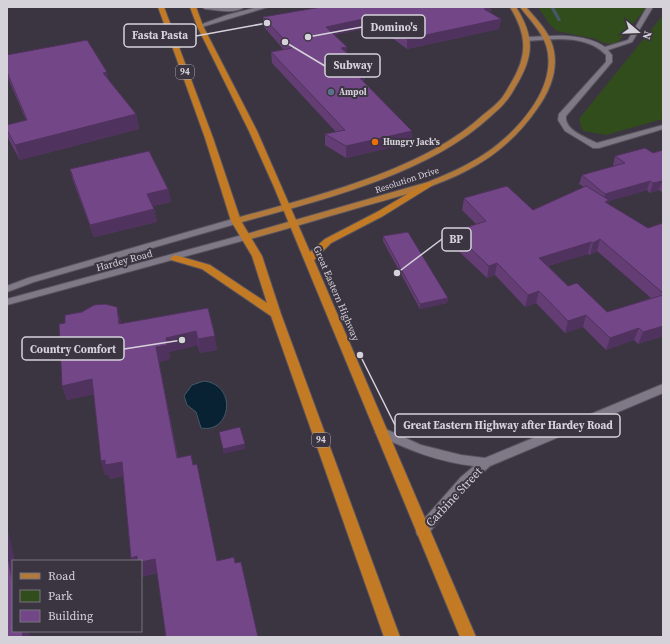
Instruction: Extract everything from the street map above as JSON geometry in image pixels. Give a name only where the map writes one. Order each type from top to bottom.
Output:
[{"type":"highway","name":"94","points":[[161,7],[209,138],[236,221],[257,256],[276,314],[392,637]]},
{"type":"highway","name":"Great Eastern Highway","points":[[193,7],[200,26],[252,131],[286,206],[468,637]]},
{"type":"highway","points":[[308,260],[328,241],[429,186]]},
{"type":"highway","points":[[175,258],[206,267],[276,314]]},
{"type":"main road","points":[[513,7],[528,39]]},
{"type":"main road","name":"Resolution Drive","points":[[246,237],[429,186],[470,167],[507,142],[526,121],[545,92],[550,80],[551,53],[547,38],[523,7]]},
{"type":"main road","name":"Resolution Drive","points":[[236,221],[400,169],[420,160],[456,140],[487,118],[509,94],[517,81],[524,63],[528,39]]},
{"type":"street","points":[[205,7],[225,9],[257,7]]},
{"type":"street","points":[[200,26],[229,16],[265,7]]},
{"type":"street","points":[[605,49],[630,41],[650,7]]},
{"type":"street","points":[[528,39],[568,38],[584,40],[597,44],[605,49],[609,55],[609,62],[560,120],[561,124],[566,128],[596,146],[663,127]]},
{"type":"street","name":"Hardey Road","points":[[7,289],[31,280],[236,221]]},
{"type":"street","name":"Hardey Road","points":[[7,302],[175,258],[246,237]]},
{"type":"street","name":"Carbine Street","points":[[422,531],[465,481],[486,463],[663,388]]},
{"type":"street","name":"Carbine Street","points":[[382,432],[418,449],[461,460],[486,463]]},
{"type":"green space","points":[[538,7],[647,7],[615,44],[603,43],[596,39],[557,31],[550,25]]},
{"type":"green space","points":[[663,15],[663,119],[606,135],[583,131],[579,119]]},
{"type":"water","points":[[204,381],[215,384],[222,391],[226,399],[224,417],[219,424],[211,428],[201,428],[196,412],[187,405],[184,396],[192,385]]},
{"type":"building","points":[[321,7],[490,7],[491,8],[484,9],[501,19],[407,39],[377,16],[326,27],[347,47],[341,48],[366,69],[354,72],[412,131],[346,146],[325,134],[345,130],[271,52],[292,48],[263,17]]},
{"type":"building","points":[[87,40],[107,72],[103,73],[136,114],[15,145],[7,130],[7,125],[27,120],[7,72],[7,55]]},
{"type":"building","points":[[645,148],[653,153],[663,150],[663,181],[653,183],[650,181],[605,194],[582,175],[625,163],[615,156]]},
{"type":"building","points":[[149,151],[168,189],[147,194],[154,209],[90,225],[70,169]]},
{"type":"building","points":[[507,186],[533,210],[586,186],[609,200],[605,202],[648,228],[663,223],[663,293],[600,239],[593,243],[591,242],[539,258],[568,286],[577,283],[607,312],[663,295],[663,326],[643,332],[639,328],[610,338],[586,315],[568,321],[539,291],[528,295],[497,263],[489,266],[453,232],[486,221],[464,198]]},
{"type":"building","points":[[408,232],[448,298],[420,304],[383,236]]},
{"type":"building","points":[[105,304],[117,307],[119,324],[208,308],[215,336],[198,339],[196,331],[166,338],[167,345],[156,347],[177,458],[191,455],[193,465],[197,464],[217,561],[234,557],[235,563],[241,562],[258,637],[166,637],[155,559],[142,562],[142,560],[137,560],[137,556],[131,558],[122,462],[105,465],[105,460],[101,461],[92,379],[62,386],[59,324],[65,323],[65,315],[82,312],[94,305]]},
{"type":"building","points":[[240,427],[245,444],[223,449],[219,432]]},
{"type":"building","points":[[7,553],[12,579],[12,632],[22,632],[23,637],[7,637]]},
{"type":"waterway","points":[[552,7],[559,20]]},
{"type":"place","name":"Fasta Pasta","points":[[267,23]]},
{"type":"place","name":"Domino's","points":[[308,37]]},
{"type":"place","name":"Subway","points":[[285,42]]},
{"type":"place","name":"Ampol","points":[[331,92]]},
{"type":"place","name":"Hungry Jack's","points":[[375,142]]},
{"type":"place","name":"BP","points":[[397,273]]},
{"type":"place","name":"Country Comfort","points":[[182,340]]},
{"type":"place","name":"Great Eastern Highway after Hardey Road","points":[[360,355]]}]
